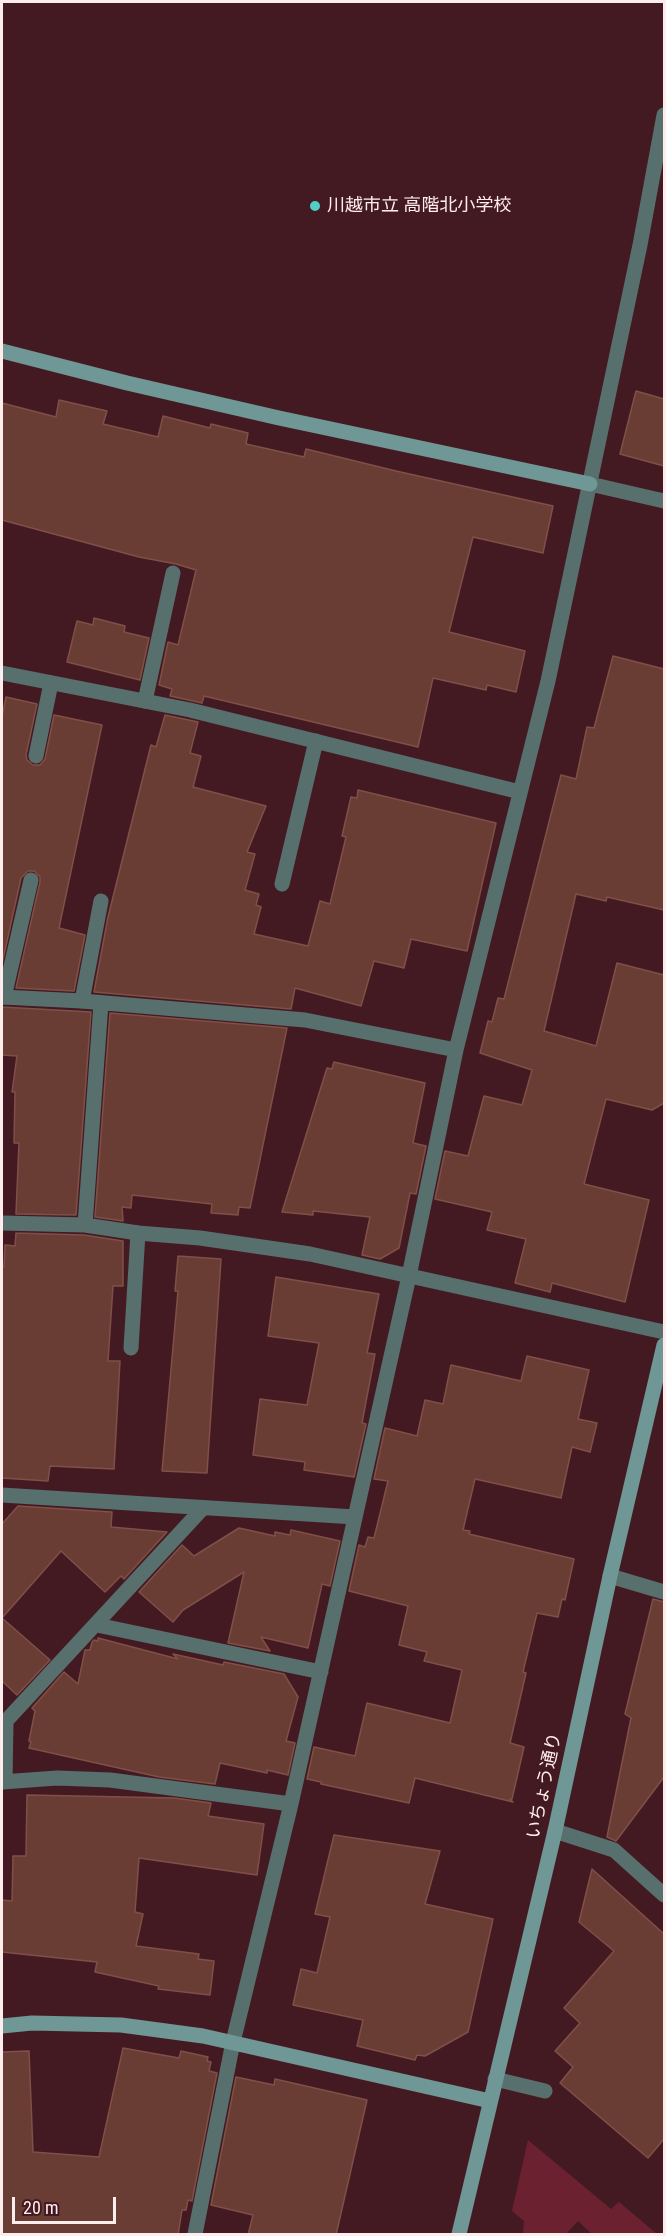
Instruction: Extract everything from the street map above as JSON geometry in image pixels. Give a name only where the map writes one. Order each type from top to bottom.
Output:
[{"type":"street","points":[[195,2235],[233,2042],[321,1672],[409,1276],[456,1050],[548,681],[664,115]]},
{"type":"street","points":[[2,351],[279,418],[664,501]]},
{"type":"street","points":[[145,701],[173,573]]},
{"type":"street","points":[[2,673],[145,701],[520,792]]},
{"type":"street","points":[[36,756],[51,683]]},
{"type":"street","points":[[282,884],[316,741]]},
{"type":"street","points":[[31,880],[3,997],[82,1001],[305,1020],[456,1050]]},
{"type":"street","points":[[82,1001],[101,901]]},
{"type":"street","points":[[85,1225],[101,1003]]},
{"type":"street","points":[[2,1223],[85,1225],[138,1233],[200,1238],[310,1254],[664,1332]]},
{"type":"street","points":[[131,1348],[138,1233]]},
{"type":"street","name":"いちょう通り","points":[[459,2235],[555,1831],[610,1576],[664,1345]]},
{"type":"street","points":[[4,1499],[355,1517]]},
{"type":"street","points":[[203,1508],[6,1721],[3,1782],[57,1778],[110,1780],[291,1804]]},
{"type":"street","points":[[610,1576],[664,1592]]},
{"type":"street","points":[[97,1625],[321,1672]]},
{"type":"street","points":[[555,1831],[614,1850],[664,1895]]},
{"type":"street","points":[[2,2026],[32,2023],[120,2025],[233,2042],[490,2101]]},
{"type":"street","points":[[495,2079],[545,2091]]},
{"type":"shaded area","points":[[528,2140],[611,2209],[619,2202],[657,2234],[592,2234],[578,2221],[566,2234],[523,2234],[524,2221],[512,2211]]},
{"type":"building","points":[[636,391],[664,399],[664,466],[620,454]]},
{"type":"building","points":[[59,400],[107,411],[103,424],[158,437],[163,416],[210,428],[211,424],[248,433],[246,444],[304,457],[306,449],[553,506],[543,553],[473,537],[449,632],[525,651],[516,692],[487,685],[486,690],[433,678],[418,747],[204,696],[202,703],[170,696],[172,689],[159,685],[168,642],[178,645],[196,570],[2,520],[2,403],[56,417]]},
{"type":"building","points":[[94,618],[125,626],[124,632],[149,638],[140,680],[67,662],[77,621],[93,625]]},
{"type":"building","points":[[613,656],[664,669],[664,910],[607,897],[606,901],[576,894],[544,1031],[596,1046],[617,963],[664,975],[664,1103],[652,1110],[606,1099],[584,1184],[649,1200],[625,1302],[552,1283],[550,1292],[515,1283],[526,1239],[487,1230],[492,1212],[435,1199],[445,1151],[468,1156],[484,1096],[522,1105],[532,1070],[480,1053],[488,1021],[492,1022],[498,998],[504,999],[561,775],[576,779],[587,727],[594,728]]},
{"type":"building","points":[[6,697],[37,704],[26,755],[27,760],[33,765],[40,765],[45,759],[54,715],[102,725],[59,928],[85,935],[74,991],[16,988],[40,882],[40,877],[34,871],[28,871],[21,878],[2,964],[2,717]]},
{"type":"building","points":[[165,715],[198,722],[190,753],[201,756],[193,787],[266,806],[247,852],[255,854],[245,890],[259,894],[256,905],[261,907],[254,934],[308,946],[320,901],[330,904],[346,837],[342,836],[351,797],[357,798],[358,790],[496,823],[467,951],[411,939],[404,968],[374,961],[361,1006],[295,988],[291,1009],[94,992],[108,917],[151,745],[156,747]]},
{"type":"building","points":[[2,1007],[91,1012],[76,1215],[16,1214],[19,1143],[14,1143],[15,1092],[12,1092],[17,1056],[2,1055]]},
{"type":"building","points":[[110,1013],[287,1028],[250,1208],[239,1207],[238,1215],[211,1213],[212,1204],[132,1195],[131,1208],[122,1207],[123,1221],[95,1217]]},
{"type":"building","points":[[334,1062],[425,1083],[413,1143],[426,1146],[416,1194],[410,1193],[399,1248],[380,1259],[362,1255],[370,1217],[313,1211],[313,1215],[282,1212],[327,1068],[332,1069]]},
{"type":"building","points":[[16,1233],[84,1235],[123,1241],[123,1286],[113,1286],[108,1361],[120,1361],[114,1469],[50,1466],[48,1481],[2,1478],[2,1267],[4,1267],[5,1245],[15,1246]]},
{"type":"building","points":[[178,1256],[221,1259],[207,1473],[162,1471],[178,1291],[175,1291]]},
{"type":"building","points":[[276,1277],[379,1294],[367,1353],[375,1354],[362,1423],[366,1424],[354,1477],[304,1470],[305,1462],[253,1455],[260,1399],[307,1405],[319,1343],[268,1336]]},
{"type":"building","points":[[527,1356],[589,1370],[578,1419],[597,1423],[590,1452],[572,1447],[561,1498],[475,1479],[463,1530],[470,1531],[469,1534],[574,1559],[565,1600],[562,1599],[558,1617],[537,1613],[510,1743],[524,1747],[512,1799],[510,1799],[513,1802],[415,1778],[409,1803],[307,1779],[314,1747],[355,1756],[367,1703],[450,1723],[462,1670],[424,1661],[427,1652],[399,1645],[408,1606],[349,1591],[359,1545],[365,1547],[368,1537],[374,1538],[388,1481],[374,1479],[385,1428],[417,1436],[425,1400],[443,1404],[451,1365],[521,1381]]},
{"type":"building","points":[[18,1506],[112,1512],[111,1527],[167,1532],[124,1579],[121,1576],[105,1592],[61,1551],[2,1618],[2,1524]]},
{"type":"building","points":[[239,1528],[275,1536],[275,1532],[290,1535],[291,1530],[340,1541],[330,1586],[322,1584],[308,1648],[261,1637],[270,1651],[228,1643],[244,1572],[183,1610],[173,1622],[139,1592],[182,1545],[194,1556]]},
{"type":"building","points":[[653,1599],[664,1602],[664,1777],[616,1841],[607,1837],[631,1718],[625,1714]]},
{"type":"building","points":[[2,1618],[50,1660],[17,1695],[2,1681]]},
{"type":"building","points":[[98,1638],[178,1659],[173,1654],[223,1665],[224,1662],[284,1674],[298,1697],[286,1741],[295,1743],[288,1775],[220,1763],[215,1784],[159,1777],[29,1748],[35,1711],[32,1708],[64,1672],[78,1684],[85,1650],[90,1650],[92,1642],[98,1641]]},
{"type":"building","points":[[27,1795],[174,1798],[211,1803],[208,1816],[264,1824],[257,1875],[139,1858],[135,1912],[143,1914],[136,1946],[199,1954],[198,1959],[214,1961],[210,1995],[158,1989],[159,1986],[95,1972],[97,1962],[2,1952],[2,1900],[12,1901],[13,1856],[26,1856]]},
{"type":"building","points":[[334,1835],[440,1851],[425,1904],[493,1919],[468,2032],[425,2056],[417,2055],[415,2060],[357,2046],[363,2020],[293,2005],[301,1969],[317,1973],[330,1917],[315,1914]]},
{"type":"building","points":[[592,1869],[664,1934],[664,2139],[648,2158],[560,2083],[573,2067],[555,2051],[580,2023],[564,2008],[614,1951],[579,1922]]},
{"type":"building","points":[[123,2048],[179,2058],[181,2051],[208,2057],[207,2061],[211,2062],[209,2071],[217,2073],[192,2201],[188,2200],[186,2210],[182,2210],[178,2235],[2,2235],[2,2052],[29,2051],[33,2152],[99,2157]]},
{"type":"building","points":[[236,2077],[274,2085],[275,2079],[367,2100],[336,2235],[248,2235],[253,2215],[211,2205]]},
{"type":"place","name":"川越市立 高階北小学校","points":[[315,206]]}]
